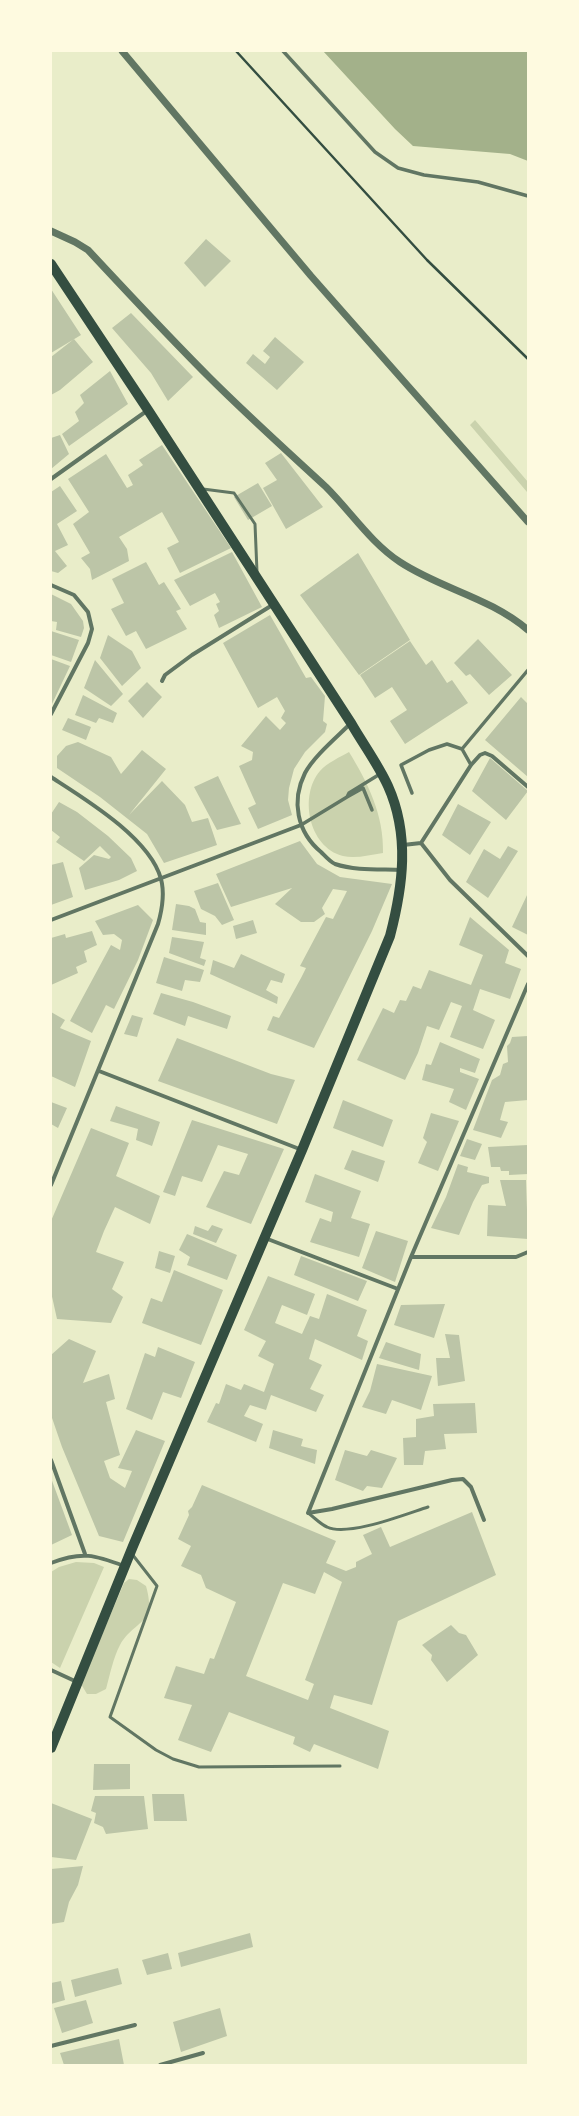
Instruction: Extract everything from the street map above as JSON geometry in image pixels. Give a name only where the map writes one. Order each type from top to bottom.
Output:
[{"type":"main road","points":[[51,264],[200,489],[351,723],[382,774],[389,788],[397,815],[403,845],[403,870],[399,902],[390,936],[302,1150],[130,1552],[51,1748]]},
{"type":"street","points":[[122,51],[311,276],[528,522]]},
{"type":"street","points":[[282,51],[375,152],[398,168],[424,175],[478,182],[528,196]]},
{"type":"street","points":[[51,231],[88,250],[209,377],[329,491],[374,540],[400,562],[436,581],[483,600],[517,621],[528,630]]},
{"type":"street","points":[[51,479],[148,410]]},
{"type":"street","points":[[51,585],[74,595],[88,612],[92,629],[88,643],[51,714]]},
{"type":"street","points":[[162,681],[165,675],[192,656],[274,604]]},
{"type":"street","points":[[462,749],[528,670]]},
{"type":"street","points":[[351,723],[306,772],[297,795],[297,810],[301,825],[313,846],[334,863],[357,869],[403,870]]},
{"type":"street","points":[[412,793],[401,765],[429,750],[447,744],[462,749],[471,765]]},
{"type":"street","points":[[421,844],[471,765],[480,755],[485,753],[492,756],[528,787]]},
{"type":"street","points":[[347,797],[349,792],[382,774]]},
{"type":"street","points":[[51,777],[95,806],[138,842],[152,860],[161,878],[162,905],[158,924],[51,1185]]},
{"type":"street","points":[[51,920],[301,825],[363,788],[372,810]]},
{"type":"street","points":[[403,845],[421,844]]},
{"type":"street","points":[[421,844],[450,880],[528,956]]},
{"type":"street","points":[[308,1513],[411,1257],[528,984]]},
{"type":"street","points":[[99,1071],[302,1150]]},
{"type":"street","points":[[264,1238],[398,1289]]},
{"type":"street","points":[[411,1257],[516,1257],[528,1252]]},
{"type":"street","points":[[51,1460],[85,1554]]},
{"type":"street","points":[[308,1513],[332,1509],[452,1480],[463,1480],[472,1487],[484,1520]]},
{"type":"street","points":[[51,1563],[65,1557],[85,1554],[104,1558],[125,1566]]},
{"type":"street","points":[[51,1670],[77,1682]]},
{"type":"street","points":[[51,2046],[136,2025]]},
{"type":"street","points":[[160,2065],[203,2054]]},
{"type":"lane","points":[[200,489],[234,493],[255,524],[257,577]]},
{"type":"lane","points":[[308,1513],[327,1527],[342,1531],[368,1525],[428,1507]]},
{"type":"lane","points":[[130,1552],[157,1586],[110,1717],[156,1750],[172,1759],[199,1766],[340,1766]]},
{"type":"path","points":[[236,51],[427,260],[528,359]]},
{"type":"shaded area","points":[[323,51],[528,51],[528,161],[510,154],[413,146],[395,129]]},
{"type":"shaded area","points":[[475,420],[528,482],[527,492],[470,425]]},
{"type":"shaded area","points":[[349,752],[374,800],[381,826],[383,853],[352,857],[343,856],[331,851],[322,842],[310,819],[310,793],[314,781],[323,768]]},
{"type":"shaded area","points":[[76,1562],[94,1563],[104,1567],[60,1668],[51,1662],[51,1572],[59,1567]]},
{"type":"shaded area","points":[[129,1579],[137,1580],[146,1586],[149,1599],[147,1615],[126,1636],[120,1645],[106,1689],[96,1694],[87,1694],[81,1684],[124,1583]]},
{"type":"building","points":[[206,239],[231,261],[205,287],[184,263]]},
{"type":"building","points":[[51,289],[81,335],[51,353]]},
{"type":"building","points":[[131,313],[193,377],[168,401],[151,373],[112,328]]},
{"type":"building","points":[[275,337],[304,362],[277,390],[246,363],[253,354],[265,364],[270,357],[263,351]]},
{"type":"building","points":[[74,339],[93,362],[60,390],[51,395],[51,357]]},
{"type":"building","points":[[110,371],[128,404],[69,446],[62,434],[79,421],[75,412],[84,403],[80,395]]},
{"type":"building","points":[[60,435],[69,454],[51,469],[51,438]]},
{"type":"building","points":[[162,445],[231,548],[180,573],[167,548],[179,542],[162,512],[119,537],[127,549],[129,561],[92,580],[90,569],[81,558],[90,553],[73,524],[89,512],[68,479],[106,454],[127,488],[133,485],[128,475],[143,465],[139,460]]},
{"type":"building","points":[[281,453],[323,507],[286,529],[263,488],[277,480],[265,463]]},
{"type":"building","points":[[258,483],[272,506],[248,520],[234,497]]},
{"type":"building","points":[[60,486],[77,511],[57,524],[68,545],[55,551],[67,566],[58,573],[51,571],[51,492]]},
{"type":"building","points":[[232,552],[262,607],[219,628],[214,615],[219,611],[216,604],[220,602],[215,593],[190,606],[174,580]]},
{"type":"building","points":[[358,553],[410,640],[359,675],[300,595]]},
{"type":"building","points":[[146,562],[159,585],[164,582],[181,609],[176,611],[187,629],[146,649],[136,631],[126,636],[111,609],[124,603],[112,579]]},
{"type":"building","points":[[51,594],[71,604],[83,621],[84,628],[81,637],[56,630],[57,622],[51,621]]},
{"type":"building","points":[[270,615],[306,678],[311,677],[325,696],[323,721],[327,724],[325,732],[305,752],[294,769],[289,788],[288,800],[292,815],[258,829],[248,808],[256,804],[239,766],[252,760],[253,752],[241,746],[266,716],[280,730],[286,723],[281,718],[285,711],[277,697],[258,708],[223,643]]},
{"type":"building","points":[[51,631],[79,640],[71,662],[51,655]]},
{"type":"building","points":[[108,635],[132,651],[141,668],[122,686],[100,658]]},
{"type":"building","points":[[478,639],[512,675],[489,695],[470,674],[466,676],[454,663]]},
{"type":"building","points":[[410,641],[426,665],[432,660],[447,683],[452,680],[468,703],[405,744],[390,721],[407,710],[392,687],[375,698],[360,675]]},
{"type":"building","points":[[51,659],[70,666],[52,704],[51,703]]},
{"type":"building","points":[[95,660],[123,694],[111,706],[84,688]]},
{"type":"building","points":[[147,682],[162,697],[143,718],[128,701]]},
{"type":"building","points":[[83,695],[117,713],[113,723],[99,718],[96,723],[75,715]]},
{"type":"building","points":[[521,697],[528,704],[528,777],[485,740]]},
{"type":"building","points":[[68,718],[91,727],[86,740],[62,730]]},
{"type":"building","points":[[78,742],[111,757],[121,774],[142,750],[166,769],[129,815],[162,781],[185,805],[192,822],[208,818],[217,845],[164,863],[147,834],[100,797],[57,768],[57,756],[66,746]]},
{"type":"building","points":[[490,758],[528,791],[506,820],[472,791]]},
{"type":"building","points":[[218,776],[241,824],[217,830],[194,787]]},
{"type":"building","points":[[59,802],[77,812],[108,836],[131,858],[137,871],[119,880],[85,890],[79,868],[94,855],[109,859],[111,857],[100,846],[84,861],[56,842],[60,837],[51,830],[51,814]]},
{"type":"building","points":[[458,804],[491,822],[470,855],[442,835]]},
{"type":"building","points":[[300,841],[317,864],[340,877],[392,884],[372,931],[314,1048],[267,1030],[273,1016],[279,1018],[301,978],[306,968],[300,966],[326,917],[333,919],[347,891],[333,889],[322,908],[325,914],[314,922],[301,922],[275,904],[292,888],[231,907],[216,874]]},
{"type":"building","points":[[508,846],[518,851],[488,898],[466,882],[484,849],[500,859]]},
{"type":"building","points":[[63,862],[73,897],[51,905],[51,865]]},
{"type":"building","points":[[218,883],[234,920],[222,925],[215,916],[201,909],[194,891]]},
{"type":"building","points":[[528,893],[528,935],[512,927]]},
{"type":"building","points":[[176,904],[189,906],[195,909],[200,922],[206,923],[206,935],[172,930]]},
{"type":"building","points":[[138,905],[153,920],[138,960],[114,1009],[106,1005],[92,1033],[70,1021],[111,945],[120,950],[122,940],[114,934],[103,935],[95,921]]},
{"type":"building","points":[[470,917],[509,950],[505,963],[521,969],[510,999],[480,989],[473,1010],[495,1020],[483,1049],[450,1037],[462,1006],[451,1002],[439,1030],[427,1026],[418,1053],[405,1080],[357,1060],[383,1008],[394,1013],[400,1000],[406,1001],[413,986],[421,989],[429,970],[471,985],[483,955],[459,945]]},
{"type":"building","points":[[253,920],[257,933],[236,939],[233,926]]},
{"type":"building","points":[[92,931],[97,945],[84,951],[87,962],[76,967],[78,973],[51,985],[51,938],[65,934],[66,938]]},
{"type":"building","points":[[172,937],[204,942],[200,958],[206,960],[204,966],[169,953]]},
{"type":"building","points":[[241,954],[285,974],[282,983],[271,980],[266,990],[278,997],[277,1004],[210,974],[213,960],[234,968]]},
{"type":"building","points":[[164,957],[204,970],[200,982],[185,980],[182,991],[156,983]]},
{"type":"building","points":[[161,993],[193,1002],[231,1016],[227,1029],[188,1016],[185,1026],[153,1014]]},
{"type":"building","points":[[51,1012],[65,1020],[60,1028],[91,1041],[75,1087],[51,1076]]},
{"type":"building","points":[[132,1015],[143,1018],[137,1037],[124,1034]]},
{"type":"building","points":[[528,1036],[528,1100],[505,1102],[500,1120],[508,1122],[501,1138],[473,1130],[492,1080],[500,1075],[503,1064],[508,1062],[507,1046],[512,1037]]},
{"type":"building","points":[[177,1038],[271,1074],[295,1080],[277,1124],[158,1081]]},
{"type":"building","points":[[440,1042],[480,1059],[475,1073],[460,1068],[460,1072],[479,1079],[466,1110],[449,1102],[454,1089],[422,1080],[426,1064],[431,1065]]},
{"type":"building","points":[[343,1100],[393,1120],[383,1147],[333,1128]]},
{"type":"building","points":[[51,1102],[67,1108],[58,1128],[51,1124]]},
{"type":"building","points":[[116,1106],[160,1122],[152,1146],[136,1140],[138,1129],[110,1121]]},
{"type":"building","points":[[431,1113],[459,1121],[438,1171],[418,1163],[427,1142],[423,1138]]},
{"type":"building","points":[[192,1120],[284,1149],[251,1224],[206,1207],[224,1171],[239,1175],[248,1154],[218,1145],[202,1182],[182,1176],[175,1196],[163,1192]]},
{"type":"building","points":[[91,1128],[129,1143],[116,1176],[160,1196],[150,1224],[115,1207],[104,1231],[96,1252],[124,1262],[112,1289],[123,1297],[111,1323],[57,1319],[51,1292],[51,1221]]},
{"type":"building","points":[[467,1139],[482,1144],[475,1160],[460,1156]]},
{"type":"building","points":[[528,1145],[528,1174],[509,1175],[509,1171],[501,1171],[500,1167],[491,1167],[488,1147]]},
{"type":"building","points":[[352,1150],[385,1161],[378,1182],[344,1169]]},
{"type":"building","points":[[458,1164],[468,1167],[467,1172],[489,1177],[489,1183],[482,1185],[459,1235],[431,1228],[446,1197]]},
{"type":"building","points":[[315,1174],[361,1191],[351,1218],[370,1224],[359,1257],[310,1242],[320,1218],[331,1222],[333,1212],[305,1202]]},
{"type":"building","points":[[500,1180],[526,1180],[528,1239],[487,1236],[488,1205],[506,1206]]},
{"type":"building","points":[[212,1225],[223,1229],[216,1243],[193,1234],[195,1226],[208,1231]]},
{"type":"building","points":[[376,1231],[408,1241],[395,1282],[362,1268]]},
{"type":"building","points":[[187,1234],[237,1255],[227,1280],[187,1265],[190,1257],[179,1250]]},
{"type":"building","points":[[159,1251],[175,1256],[170,1273],[155,1268]]},
{"type":"building","points":[[301,1256],[367,1281],[358,1301],[294,1275]]},
{"type":"building","points":[[174,1270],[223,1290],[201,1345],[142,1323],[151,1298],[162,1302]]},
{"type":"building","points":[[268,1276],[315,1294],[307,1315],[282,1305],[275,1323],[302,1334],[310,1316],[319,1319],[327,1294],[367,1310],[357,1336],[368,1341],[362,1360],[315,1339],[309,1359],[322,1365],[310,1389],[324,1395],[316,1412],[271,1395],[266,1410],[250,1405],[244,1416],[263,1424],[256,1442],[207,1422],[216,1403],[219,1404],[226,1384],[241,1390],[244,1384],[264,1392],[274,1364],[258,1356],[266,1341],[244,1330]]},
{"type":"building","points":[[445,1304],[434,1338],[394,1325],[401,1305]]},
{"type":"building","points":[[445,1334],[459,1335],[465,1381],[438,1386],[436,1358],[450,1358]]},
{"type":"building","points":[[69,1339],[96,1351],[83,1383],[109,1374],[115,1399],[106,1402],[120,1455],[104,1461],[110,1478],[125,1488],[132,1471],[118,1468],[136,1430],[165,1441],[123,1542],[99,1536],[62,1447],[51,1415],[51,1355]]},
{"type":"building","points":[[386,1342],[421,1354],[419,1370],[379,1358]]},
{"type":"building","points":[[158,1347],[195,1362],[181,1398],[163,1392],[152,1420],[126,1409],[145,1353],[155,1357]]},
{"type":"building","points":[[377,1364],[432,1376],[421,1410],[392,1400],[386,1414],[362,1407],[370,1391]]},
{"type":"building","points":[[475,1403],[477,1433],[444,1434],[446,1449],[425,1451],[423,1465],[404,1465],[403,1438],[416,1437],[416,1419],[434,1416],[433,1404]]},
{"type":"building","points":[[273,1430],[303,1439],[301,1446],[317,1450],[315,1464],[269,1448]]},
{"type":"building","points":[[345,1450],[367,1456],[371,1450],[397,1458],[382,1488],[367,1486],[363,1491],[335,1480]]},
{"type":"building","points":[[51,1478],[72,1535],[51,1545]]},
{"type":"building","points":[[202,1485],[336,1541],[326,1563],[346,1571],[356,1567],[356,1562],[372,1554],[363,1535],[381,1527],[390,1547],[472,1512],[496,1575],[398,1621],[372,1705],[334,1695],[330,1708],[389,1731],[378,1769],[314,1744],[310,1752],[293,1744],[295,1737],[229,1712],[211,1752],[178,1740],[192,1705],[164,1698],[176,1666],[204,1674],[210,1658],[214,1659],[236,1602],[206,1588],[201,1575],[181,1566],[191,1546],[178,1539],[189,1515],[188,1511],[192,1507]],"holes":[[[324,1572],[342,1582],[305,1680],[314,1684],[308,1700],[246,1676],[283,1583],[315,1594]]]},
{"type":"building","points":[[451,1625],[459,1633],[466,1635],[478,1655],[447,1682],[431,1660],[432,1655],[422,1645]]},
{"type":"building","points":[[94,1764],[130,1764],[130,1789],[93,1790]]},
{"type":"building","points":[[152,1794],[184,1794],[187,1821],[154,1821]]},
{"type":"building","points":[[95,1796],[144,1796],[148,1829],[106,1834],[103,1827],[94,1823],[96,1813],[91,1811]]},
{"type":"building","points":[[51,1803],[92,1819],[76,1860],[51,1857]]},
{"type":"building","points":[[83,1866],[78,1885],[69,1902],[64,1922],[51,1924],[51,1869]]},
{"type":"building","points":[[250,1933],[253,1947],[181,1967],[178,1953]]},
{"type":"building","points":[[168,1953],[172,1969],[147,1975],[142,1960]]},
{"type":"building","points":[[118,1968],[122,1984],[75,1997],[71,1980]]},
{"type":"building","points":[[61,1981],[65,2000],[51,2004],[51,1983]]},
{"type":"building","points":[[86,2000],[93,2023],[62,2033],[54,2008]]},
{"type":"building","points":[[220,2008],[227,2036],[181,2052],[173,2022]]},
{"type":"building","points":[[119,2039],[124,2065],[64,2065],[60,2053]]}]
